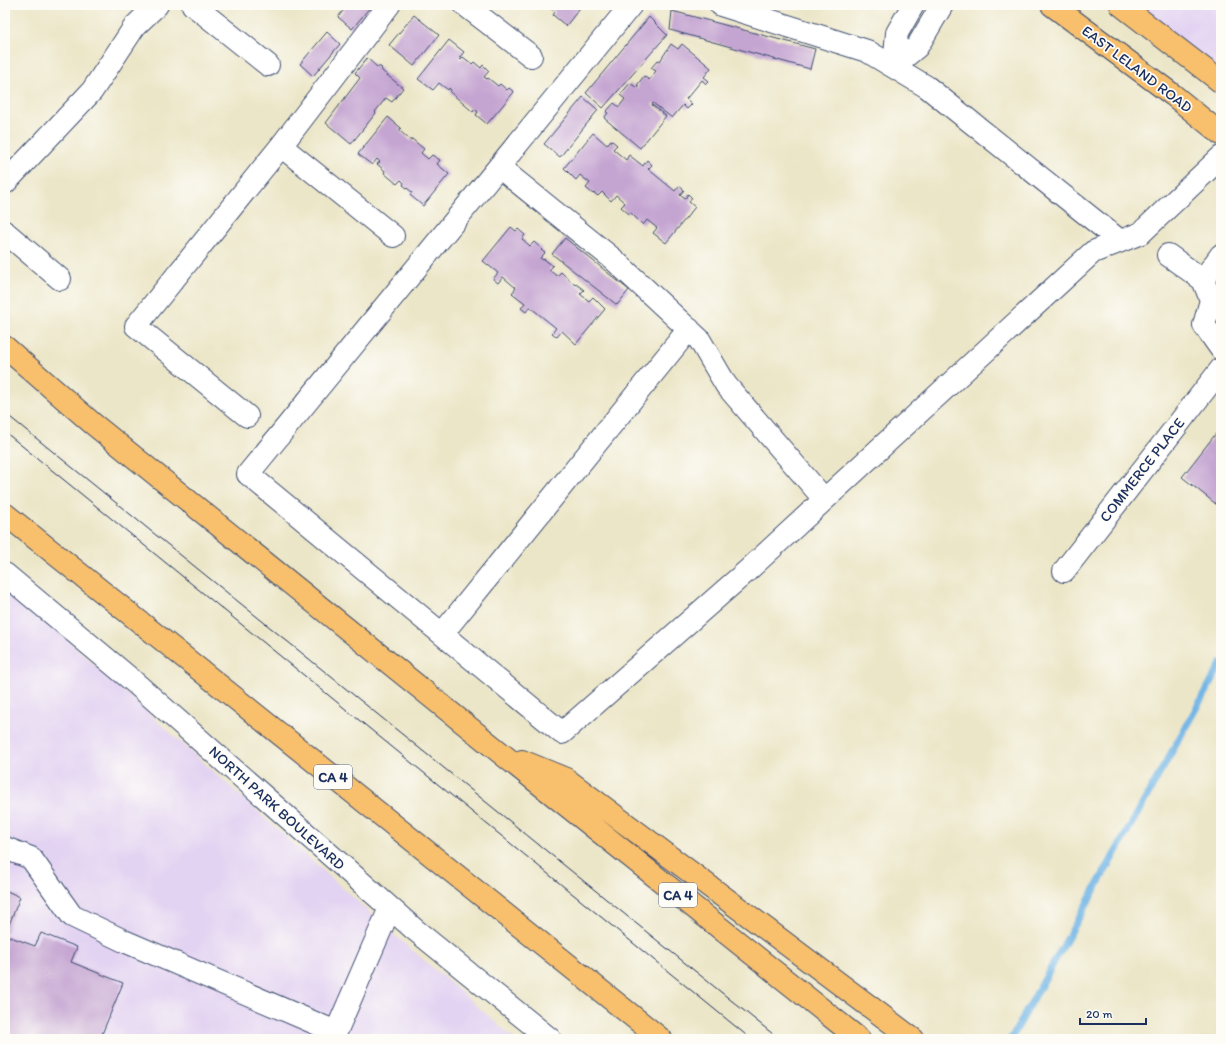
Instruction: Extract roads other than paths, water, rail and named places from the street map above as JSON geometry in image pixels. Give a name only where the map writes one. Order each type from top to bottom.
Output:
[{"type":"main road","name":"EAST LELAND ROAD","points":[[1052,5],[1173,95],[1221,134]]},
{"type":"main road","points":[[1121,5],[1221,82]]},
{"type":"main road","name":"CA 4","points":[[5,347],[98,428],[858,1039]]},
{"type":"main road","name":"CA 4","points":[[5,514],[661,1039]]},
{"type":"main road","points":[[497,750],[566,779],[913,1039]]},
{"type":"street","points":[[5,183],[92,91],[135,26],[157,5]]},
{"type":"street","points":[[193,5],[268,65]]},
{"type":"street","points":[[247,416],[136,326],[281,146],[389,5]]},
{"type":"street","points":[[465,5],[531,56]]},
{"type":"street","points":[[631,5],[248,474],[562,733],[747,571],[1093,252],[1141,233],[1221,157]]},
{"type":"street","points":[[721,5],[867,51],[894,66],[927,87],[1120,241]]},
{"type":"street","points":[[894,66],[897,33],[913,5]]},
{"type":"street","points":[[894,66],[917,47],[942,5]]},
{"type":"street","points":[[281,146],[393,236]]},
{"type":"street","points":[[499,167],[613,259],[699,338],[726,386],[824,499]]},
{"type":"street","points":[[5,232],[60,279]]},
{"type":"street","points":[[1168,255],[1203,280],[1211,300],[1204,325],[1221,349]]},
{"type":"street","points":[[1203,280],[1221,255]]},
{"type":"street","points":[[1221,316],[1217,321],[1221,325]]},
{"type":"street","points":[[442,634],[689,329]]},
{"type":"street","name":"COMMERCE PLACE","points":[[1064,571],[1221,369]]},
{"type":"street","name":"NORTH PARK BOULEVARD","points":[[5,574],[133,681],[414,929],[550,1039]]},
{"type":"street","points":[[5,848],[31,858],[72,916],[334,1036],[390,908]]},
{"type":"waterway","points":[[1011,1039],[1221,664]]},
{"type":"tram line","points":[[5,413],[779,1039]]},
{"type":"tram line","points":[[5,432],[751,1039]]}]
